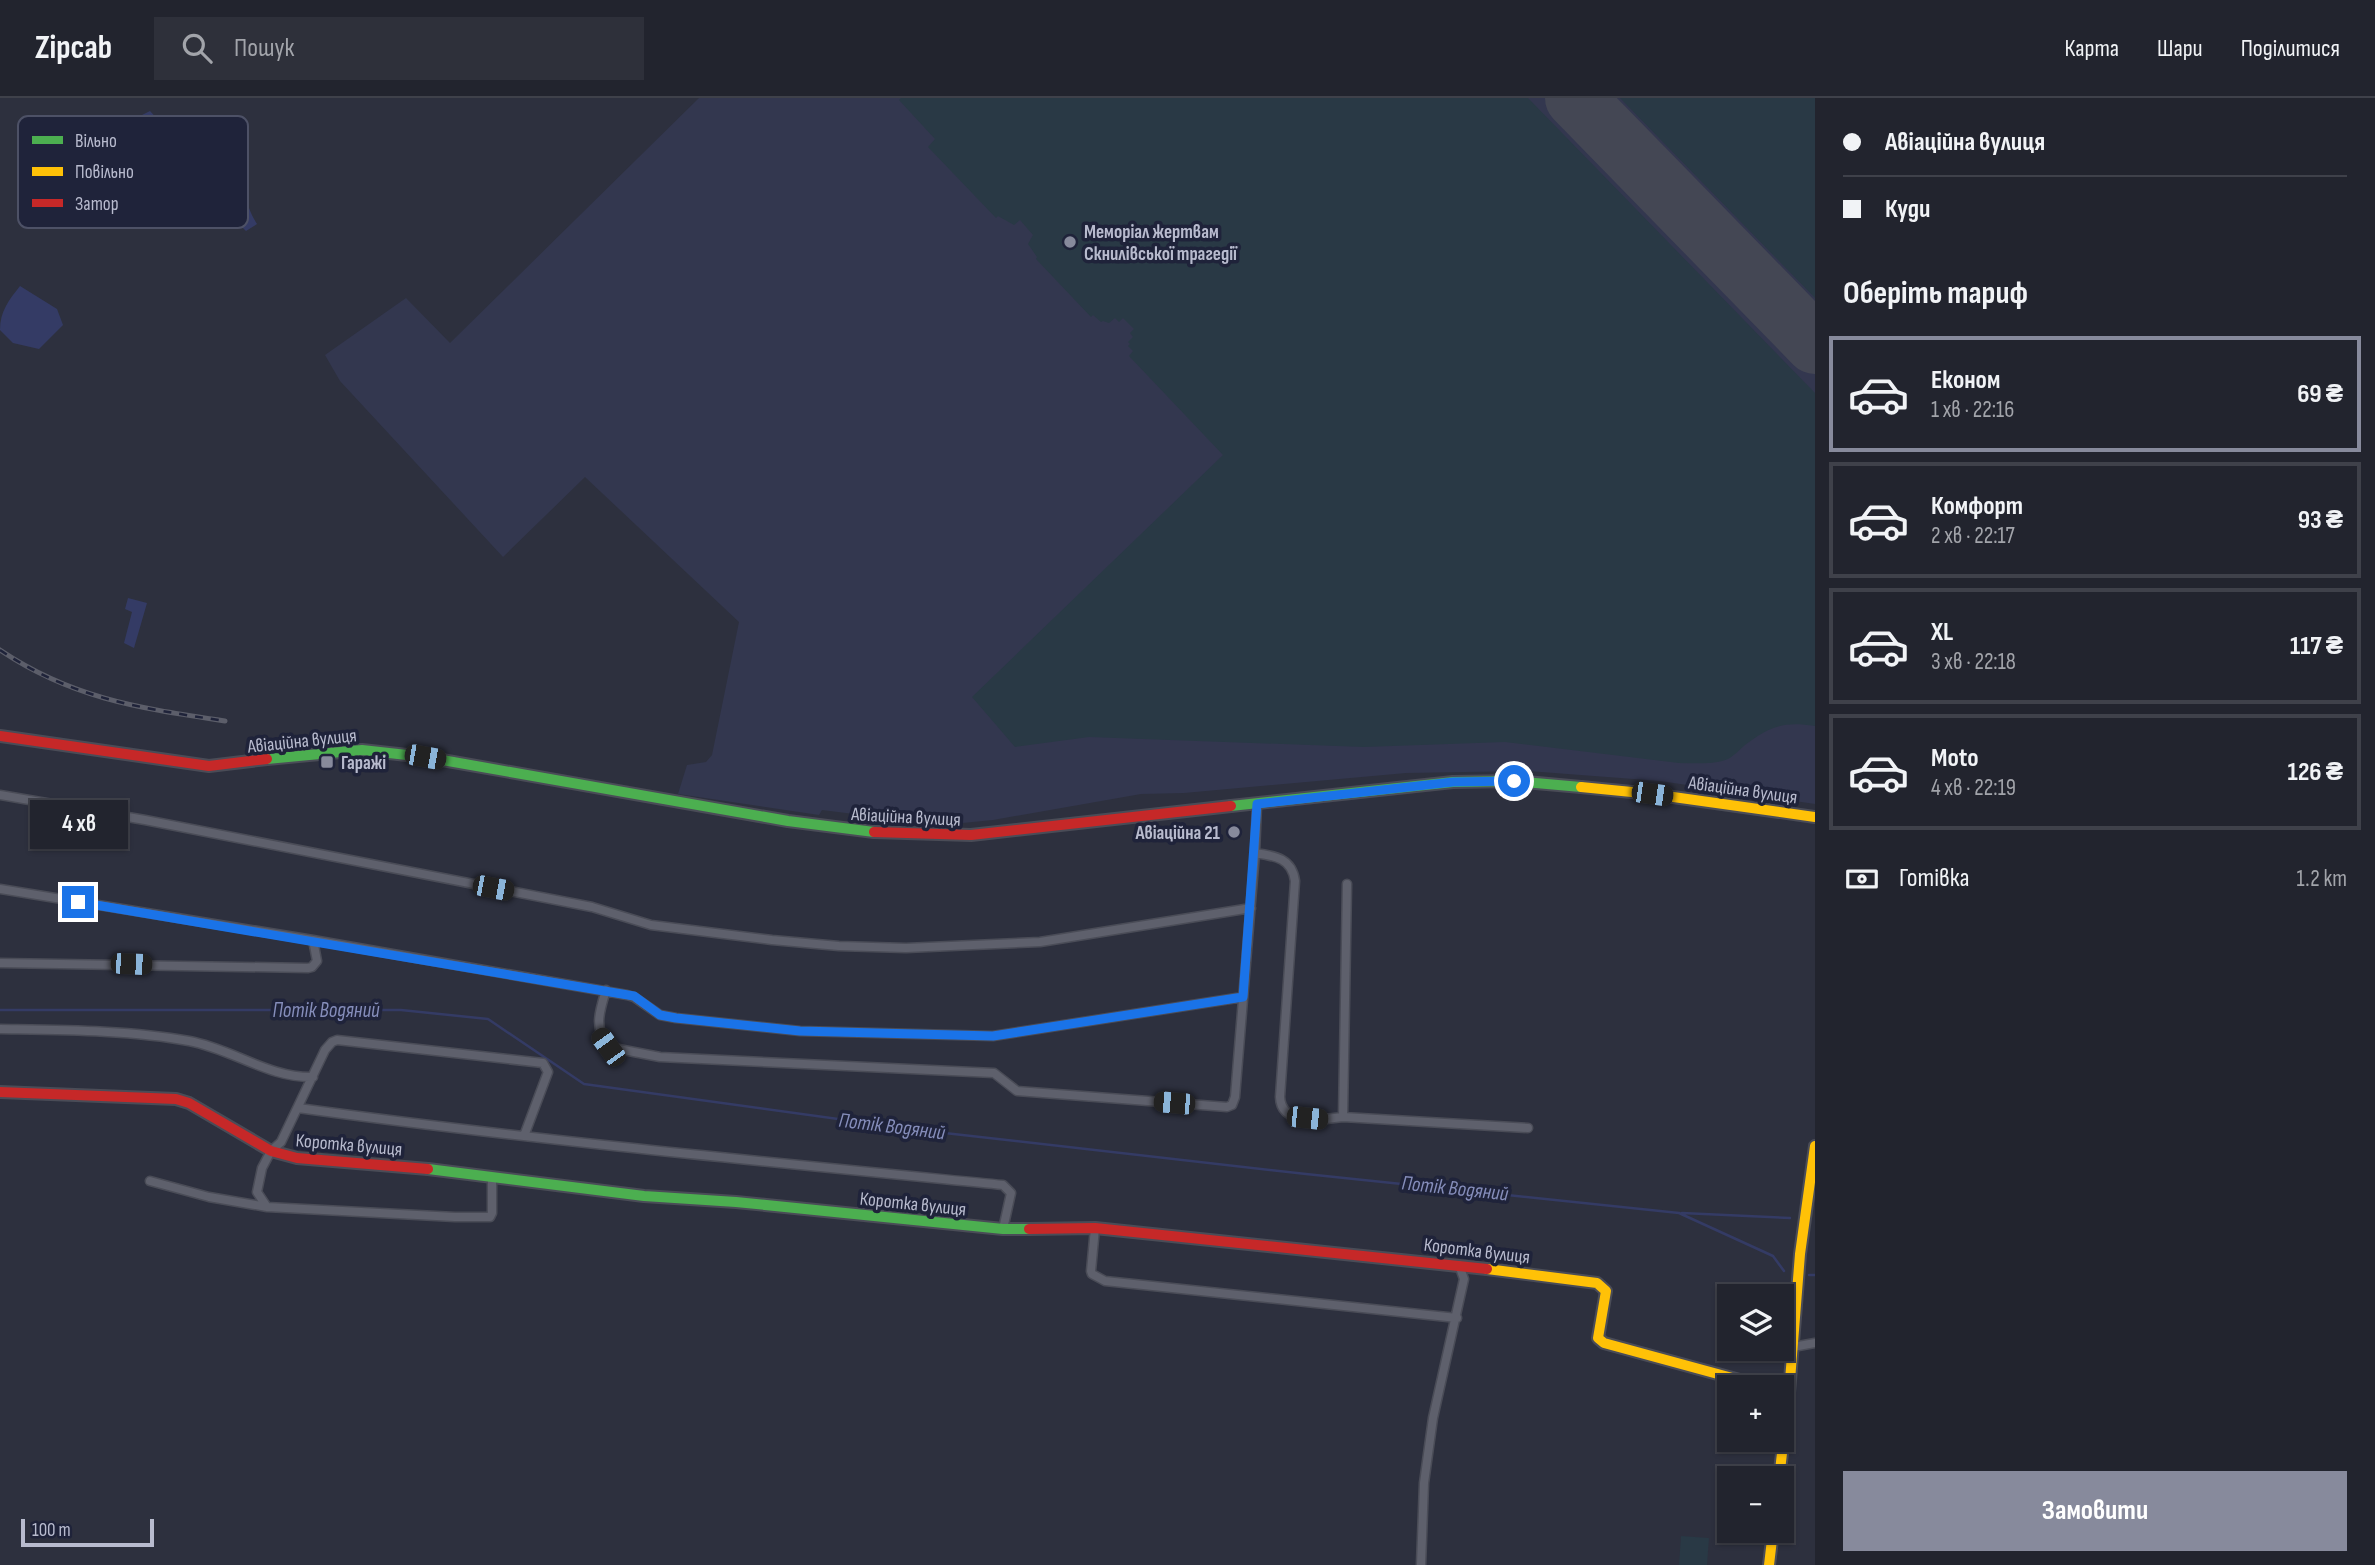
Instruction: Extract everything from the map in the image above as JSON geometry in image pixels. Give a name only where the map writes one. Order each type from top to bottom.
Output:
[{"type":"street","name":"Авіаційна вулиця","points":[[0,736],[209,766],[337,751],[387,752],[833,828],[902,836],[1023,833],[1067,824],[1453,782],[1514,781],[1652,794],[1815,817]]},
{"type":"street","points":[[0,795],[145,820],[592,907],[651,925],[772,940],[839,946],[973,947],[1040,942],[1251,908]]},
{"type":"street","points":[[606,990],[597,1021],[600,1035],[608,1047],[634,1053],[660,1057],[994,1073],[1017,1091],[1227,1107],[1235,1097],[1257,804]]},
{"type":"street","points":[[1255,853],[1277,856],[1290,865],[1295,881],[1281,1105],[1284,1112],[1291,1116],[1323,1119],[1343,1117],[1528,1128]]},
{"type":"street","points":[[1343,1117],[1348,884]]},
{"type":"street","points":[[0,889],[606,990],[634,996],[660,1015],[676,1018],[800,1031],[993,1036],[1243,997]]},
{"type":"street","points":[[0,963],[308,968],[317,961],[313,940]]},
{"type":"street","points":[[0,1029],[78,1031],[188,1041],[211,1047],[279,1074],[313,1077]]},
{"type":"street","points":[[267,1207],[257,1192],[258,1182],[271,1151],[279,1146],[328,1045],[337,1040],[543,1063],[548,1072],[524,1136]]},
{"type":"street","name":"Коротка вулиця","points":[[0,1092],[176,1099],[189,1103],[271,1151],[297,1158],[367,1163],[644,1196],[736,1202],[1003,1229],[1095,1228],[1459,1265],[1597,1283],[1604,1287],[1606,1292],[1598,1338],[1604,1343],[1721,1375]]},
{"type":"street","points":[[298,1108],[524,1136],[1003,1185],[1011,1193],[1003,1229]]},
{"type":"street","points":[[1794,1334],[1800,1254],[1815,1146]]},
{"type":"street","points":[[150,1181],[209,1197],[267,1207],[488,1217],[492,1213],[492,1179]]},
{"type":"street","points":[[1095,1228],[1091,1271],[1105,1281],[1457,1318]]},
{"type":"street","points":[[1421,1565],[1424,1483],[1433,1418],[1464,1279],[1459,1265]]},
{"type":"street","points":[[1794,1347],[1815,1343]]},
{"type":"street","points":[[1769,1565],[1772,1543]]},
{"type":"shaded area","points":[[699,98],[1815,98],[1815,804],[1660,781],[1528,771],[1406,773],[1184,793],[1141,794],[993,820],[942,825],[822,810],[819,815],[678,794],[687,765],[706,762],[712,755],[739,622],[585,477],[503,557],[340,381],[325,355],[406,298],[450,343]]},
{"type":"shaded area","points":[[1528,98],[1815,393],[1815,726],[1778,726],[1754,739],[1728,759],[1704,763],[1679,763],[1505,742],[1364,747],[1089,737],[1015,747],[972,697],[1223,455],[1129,356],[1133,351],[1128,342],[1133,337],[1130,333],[1134,329],[1123,318],[1119,322],[1115,318],[1109,323],[1101,322],[1093,315],[1091,317],[1036,259],[1028,244],[1033,235],[1020,220],[1014,225],[998,216],[996,218],[928,147],[935,139],[899,100]]},
{"type":"shaded area","points":[[1620,98],[1815,98],[1815,298]]},
{"type":"shaded area","points":[[1681,1536],[1709,1538],[1707,1565],[1679,1565]]},
{"type":"water","points":[[150,111],[154,116],[140,116]]},
{"type":"water","points":[[248,204],[257,224],[246,231],[243,228],[248,228]]},
{"type":"water","points":[[20,286],[57,309],[63,325],[39,349],[13,343],[0,330],[3,311]]},
{"type":"water","points":[[128,598],[147,603],[134,648],[124,643],[132,612],[125,609]]},
{"type":"waterway","name":"Потік Водяний","points":[[0,1010],[401,1010],[488,1019],[584,1084],[918,1130],[1679,1213],[1773,1256],[1784,1271]]},
{"type":"waterway","points":[[1682,1213],[1790,1218]]},
{"type":"waterway","name":"Потік Водяний","points":[[1809,1275],[1815,1275]]},
{"type":"runway","points":[[1575,98],[1815,344]]},
{"type":"railway","points":[[0,650],[27,667],[81,691],[136,706],[225,721]]},
{"type":"traffic: fast","points":[[267,759],[362,750],[425,757],[788,821],[874,832]]},
{"type":"traffic: fast","points":[[1231,806],[1453,782],[1514,781],[1581,787]]},
{"type":"traffic: fast","points":[[428,1169],[644,1196],[736,1202],[1003,1229],[1029,1229]]},
{"type":"traffic: slow","points":[[1581,787],[1815,817]]},
{"type":"traffic: slow","points":[[1781,1466],[1800,1254],[1815,1146]]},
{"type":"traffic: slow","points":[[1487,1269],[1597,1283],[1606,1291],[1598,1338],[1604,1343],[1721,1375]]},
{"type":"traffic: slow","points":[[1769,1565],[1772,1543]]},
{"type":"traffic: jam","points":[[0,736],[209,766],[267,759]]},
{"type":"traffic: jam","points":[[874,832],[971,835],[1231,806]]},
{"type":"traffic: jam","points":[[0,1092],[176,1099],[189,1103],[271,1151],[297,1158],[428,1169]]},
{"type":"traffic: jam","points":[[1029,1229],[1095,1228],[1487,1269]]},
{"type":"place","name":"Меморіал жертвам Скнилівської трагедії","points":[[1070,242]]},
{"type":"place","name":"Гаражі","points":[[327,762]]},
{"type":"place","name":"Авіаційна 21","points":[[1234,832]]},
{"type":"route","points":[[78,902],[634,996],[660,1015],[676,1018],[800,1031],[993,1036],[1243,997],[1257,804],[1453,782],[1514,781]]}]
